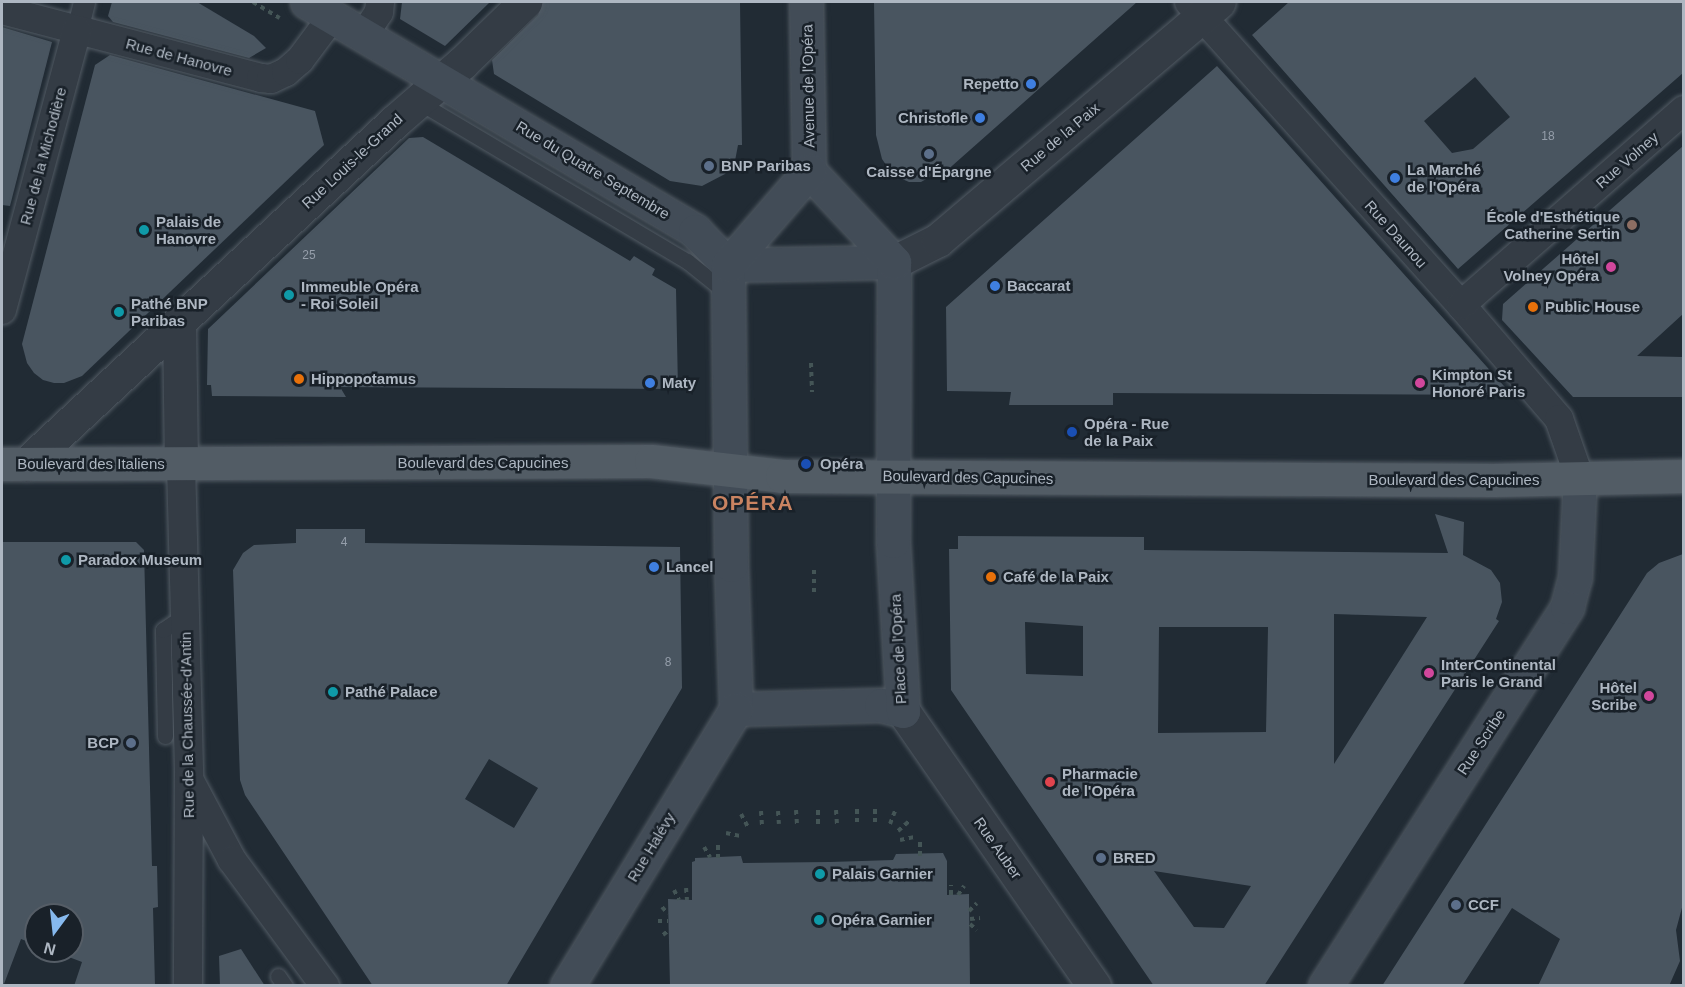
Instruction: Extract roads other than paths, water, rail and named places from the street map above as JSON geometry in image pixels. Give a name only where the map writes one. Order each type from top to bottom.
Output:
[{"type":"main road","name":"Avenue de l'Opéra","points":[[806,2],[809,171]]},
{"type":"main road","name":"Rue du Quatre Septembre","points":[[320,9],[364,35],[429,91],[695,231],[728,279]]},
{"type":"main road","points":[[736,709],[728,279],[809,171],[894,262]]},
{"type":"main road","points":[[728,279],[894,262]]},
{"type":"main road","name":"Place de l'Opéra","points":[[736,709],[881,705],[903,711],[892,477],[894,262]]},
{"type":"main road","name":"Boulevard des Capucines","points":[[182,464],[667,461],[782,476],[892,477],[1580,479],[1683,476]]},
{"type":"main road","name":"Boulevard des Italiens","points":[[14,464],[182,464]]},
{"type":"main road","name":"Rue Scribe","points":[[1325,986],[1567,607],[1575,577],[1580,479]]},
{"type":"main road","name":"Rue Halévy","points":[[567,986],[736,709]]},
{"type":"street","name":"Rue de la Michodière","points":[[2,310],[84,2]]},
{"type":"street","points":[[364,35],[379,12],[380,2]]},
{"type":"street","name":"Rue Louis-le-Grand","points":[[14,464],[178,322],[525,2]]},
{"type":"street","name":"Rue de la Paix","points":[[894,262],[938,240],[1203,6]]},
{"type":"street","name":"Rue Daunou","points":[[1203,6],[1559,418],[1580,479]]},
{"type":"street","name":"Rue de Hanovre","points":[[2,10],[271,79],[286,72],[300,60],[320,9]]},
{"type":"street","name":"Rue Volney","points":[[1461,305],[1683,110]]},
{"type":"street","points":[[178,322],[182,464]]},
{"type":"street","name":"Rue de la Chaussée-d'Antin","points":[[182,464],[189,778],[188,986]]},
{"type":"street","name":"Rue Auber","points":[[903,711],[1094,986]]},
{"type":"street","points":[[189,778],[232,860],[325,986]]},
{"type":"lane","points":[[165,736],[163,630],[184,616]]},
{"type":"place","name":"Repetto","points":[[1031,84]]},
{"type":"place","name":"Christofle","points":[[980,118]]},
{"type":"place","name":"Caisse d'Épargne","points":[[929,154]]},
{"type":"place","name":"BNP Paribas","points":[[709,166]]},
{"type":"place","name":"La Marché de l'Opéra","points":[[1395,178]]},
{"type":"place","name":"École d'Esthétique Catherine Sertin","points":[[1632,225]]},
{"type":"place","name":"Palais de Hanovre","points":[[144,230]]},
{"type":"place","name":"Hôtel Volney Opéra","points":[[1611,267]]},
{"type":"place","name":"Baccarat","points":[[995,286]]},
{"type":"place","name":"Immeuble Opéra - Roi Soleil","points":[[289,295]]},
{"type":"place","name":"Public House","points":[[1533,307]]},
{"type":"place","name":"Pathé BNP Paribas","points":[[119,312]]},
{"type":"place","name":"Hippopotamus","points":[[299,379]]},
{"type":"place","name":"Maty","points":[[650,383]]},
{"type":"place","name":"Kimpton St Honoré Paris","points":[[1420,383]]},
{"type":"place","name":"Opéra - Rue de la Paix","points":[[1072,432]]},
{"type":"place","name":"Opéra","points":[[806,464]]},
{"type":"place","name":"Paradox Museum","points":[[66,560]]},
{"type":"place","name":"Lancel","points":[[654,567]]},
{"type":"place","name":"Café de la Paix","points":[[991,577]]},
{"type":"place","name":"InterContinental Paris le Grand","points":[[1429,673]]},
{"type":"place","name":"Pathé Palace","points":[[333,692]]},
{"type":"place","name":"Hôtel Scribe","points":[[1649,696]]},
{"type":"place","name":"BCP","points":[[131,743]]},
{"type":"place","name":"Pharmacie de l'Opéra","points":[[1050,782]]},
{"type":"place","name":"BRED","points":[[1101,858]]},
{"type":"place","name":"Palais Garnier","points":[[820,874]]},
{"type":"place","name":"CCF","points":[[1456,905]]},
{"type":"place","name":"Opéra Garnier","points":[[819,920]]},
{"type":"district","name":"OPÉRA","points":[[753,503]]}]
